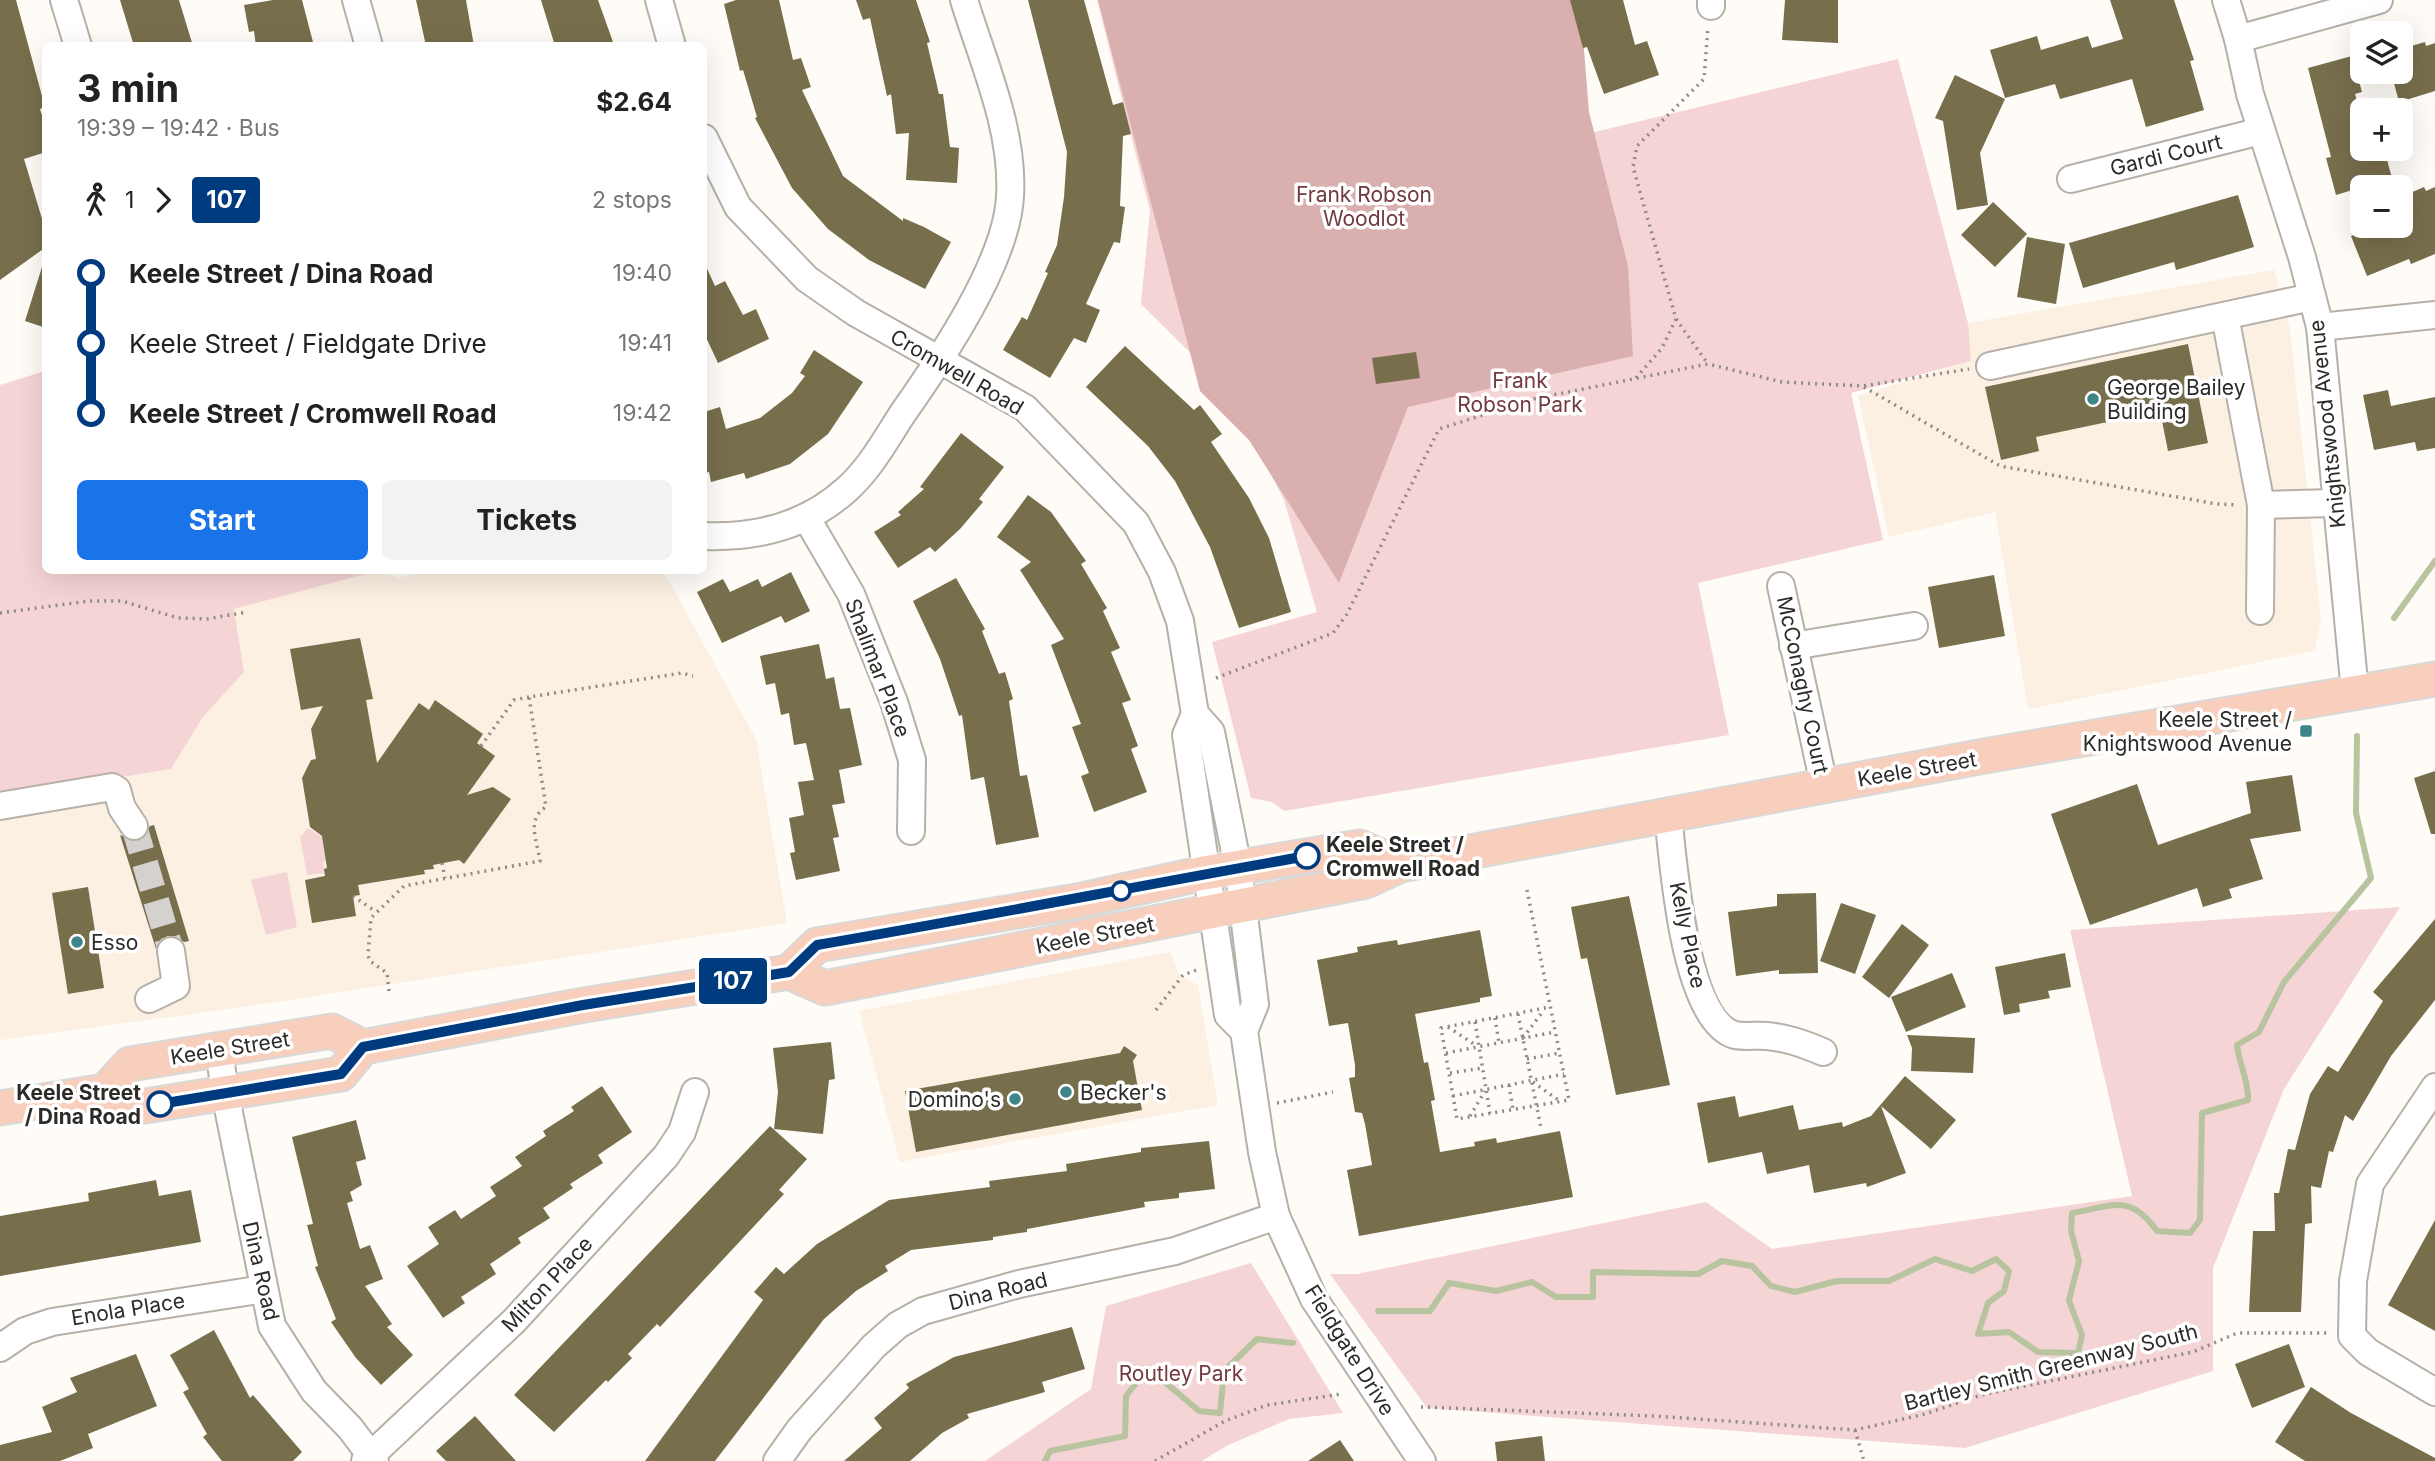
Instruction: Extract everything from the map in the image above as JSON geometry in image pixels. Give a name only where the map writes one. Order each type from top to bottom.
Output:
[{"type":"main road","name":"Keele Street","points":[[1400,864],[1360,847],[1238,867],[1077,901],[817,945],[789,972],[825,988],[1366,881],[1400,864],[1824,785],[2435,679]]},
{"type":"main road","points":[[363,1047],[583,1005],[789,972]]},
{"type":"main road","name":"Keele Street","points":[[332,1031],[363,1047],[341,1074],[139,1107],[105,1091],[130,1064],[332,1031]]},
{"type":"main road","points":[[0,1108],[105,1091]]},
{"type":"street","points":[[64,0],[77,42]]},
{"type":"street","points":[[356,0],[368,42]]},
{"type":"street","points":[[659,0],[671,42]]},
{"type":"street","points":[[707,536],[772,532],[806,517],[846,490],[877,454],[940,360],[997,251],[1010,200],[1011,172],[1003,127],[964,0]]},
{"type":"street","name":"Knightswood Avenue","points":[[2226,0],[2261,131],[2319,327],[2334,503],[2355,692]]},
{"type":"street","points":[[2238,38],[2379,0]]},
{"type":"street","name":"Gardi Court","points":[[2071,179],[2261,131]]},
{"type":"street","name":"Cromwell Road","points":[[707,144],[738,207],[774,248],[807,279],[856,313],[1025,408],[1136,523],[1162,572],[1180,621],[1195,714],[1186,735],[1205,873]]},
{"type":"street","points":[[1990,366],[2312,297]]},
{"type":"street","points":[[2319,327],[2435,315]]},
{"type":"street","points":[[2225,316],[2261,505],[2260,611]]},
{"type":"street","points":[[2261,505],[2334,503]]},
{"type":"street","name":"Shalimar Place","points":[[806,517],[850,594],[894,702],[912,760],[911,831]]},
{"type":"street","name":"McConaghy Court","points":[[1781,586],[1824,785]]},
{"type":"street","points":[[1793,646],[1914,626]]},
{"type":"street","name":"Cromwell Road","points":[[1195,714],[1211,732],[1238,867]]},
{"type":"street","points":[[0,806],[112,787],[117,790],[122,807],[134,826]]},
{"type":"street","name":"Kelly Place","points":[[1668,814],[1673,862],[1694,982],[1713,1022],[1735,1035],[1793,1039],[1823,1052]]},
{"type":"street","name":"Fieldgate Drive","points":[[1238,867],[1255,1004],[1244,1031],[1255,1107],[1276,1216],[1314,1299],[1422,1461]]},
{"type":"street","name":"Fieldgate Drive","points":[[1205,873],[1228,1015],[1244,1031]]},
{"type":"street","points":[[149,999],[176,986],[171,951]]},
{"type":"street","name":"Dina Road","points":[[219,1049],[225,1093],[272,1326],[314,1391],[370,1459]]},
{"type":"street","points":[[2435,1087],[2370,1184],[2353,1281],[2353,1336],[2368,1352],[2435,1392]]},
{"type":"street","name":"Milton Place","points":[[370,1459],[514,1321],[666,1156],[682,1132],[695,1092]]},
{"type":"street","name":"Dina Road","points":[[777,1461],[799,1430],[874,1346],[923,1311],[1018,1284],[1175,1251],[1276,1216]]},
{"type":"street","name":"Enola Place","points":[[0,1348],[25,1331],[52,1322],[264,1289]]},
{"type":"path","points":[[1708,365],[1676,318],[1633,167],[1637,146],[1704,79],[1711,3]]},
{"type":"path","points":[[1635,379],[1662,348],[1676,318]]},
{"type":"path","points":[[1216,678],[1334,633],[1347,614],[1439,429],[1533,399],[1708,365],[1782,382],[1863,386],[1990,366]]},
{"type":"path","points":[[1863,386],[2000,466],[2217,505],[2261,505]]},
{"type":"path","points":[[0,613],[89,601],[122,601],[178,618],[207,619],[247,612]]},
{"type":"path","points":[[481,746],[514,700],[682,673],[693,676]]},
{"type":"path","points":[[389,991],[387,973],[370,961],[367,938],[375,911],[404,886],[540,861],[533,820],[536,813],[546,807],[528,697]]},
{"type":"path","points":[[442,863],[445,878]]},
{"type":"path","points":[[1527,890],[1548,1008],[1569,1100],[1457,1119],[1441,1028],[1548,1008]]},
{"type":"path","points":[[353,896],[375,911]]},
{"type":"path","points":[[1156,1010],[1184,975],[1199,969]]},
{"type":"path","points":[[1523,1038],[1548,1008]]},
{"type":"path","points":[[1518,1014],[1541,1128]]},
{"type":"path","points":[[1495,1018],[1499,1043]]},
{"type":"path","points":[[1475,1022],[1490,1113]]},
{"type":"path","points":[[1447,1027],[1479,1047]]},
{"type":"path","points":[[1446,1053],[1555,1032]]},
{"type":"path","points":[[1527,1059],[1560,1053]]},
{"type":"path","points":[[1450,1073],[1483,1068]]},
{"type":"path","points":[[1453,1096],[1564,1074]]},
{"type":"path","points":[[1531,1081],[1561,1101]]},
{"type":"path","points":[[1508,1085],[1513,1110]]},
{"type":"path","points":[[1470,1116],[1486,1089]]},
{"type":"path","points":[[1255,1107],[1334,1092]]},
{"type":"path","name":"Bartley Smith Greenway South","points":[[1421,1406],[1654,1416],[1855,1430],[1925,1414],[1980,1395],[2193,1352],[2237,1333],[2324,1332],[2353,1336]]},
{"type":"path","points":[[1155,1461],[1225,1420],[1256,1409],[1342,1394]]},
{"type":"path","points":[[1855,1430],[1864,1461]]},
{"type":"shaded area","points":[[2274,270],[2290,329],[2321,619],[2315,651],[2028,709],[1995,512],[1889,537],[1858,396],[1970,361],[1968,323]]},
{"type":"shaded area","points":[[366,574],[386,574],[399,578],[417,574],[665,574],[756,739],[787,923],[244,1007],[0,1040],[0,797],[171,769],[203,717],[244,672],[234,609]]},
{"type":"shaded area","points":[[1170,952],[1180,976],[1198,985],[1218,1105],[900,1162],[859,1011]]},
{"type":"green space","name":"Frank Robson Park","points":[[1097,0],[1542,0],[1574,137],[1898,59],[1968,323],[1971,361],[1851,393],[1883,540],[1698,583],[1729,735],[1284,811],[1272,802],[1251,798],[1212,642],[1317,612],[1284,500],[1227,389],[1141,304],[1150,211]]},
{"type":"green space","name":"Frank Robson Woodlot","points":[[1098,0],[1580,0],[1589,112],[1628,266],[1633,356],[1408,407],[1339,583],[1249,440],[1200,391]]},
{"type":"green space","points":[[42,372],[42,574],[366,574],[234,609],[244,672],[203,717],[171,769],[0,797],[0,385]]},
{"type":"green space","points":[[308,828],[329,842],[332,859],[323,862],[325,873],[307,875],[300,837]]},
{"type":"green space","points":[[287,872],[297,927],[266,935],[251,880]]},
{"type":"green space","points":[[2400,907],[2284,1089],[2213,1268],[2213,1371],[1965,1448],[1427,1408],[1330,1274],[1357,1274],[1706,1202],[1772,1249],[2132,1196],[2070,930]]},
{"type":"green space","name":"Routley Park","points":[[1251,1263],[1343,1413],[1289,1419],[1226,1446],[1202,1461],[985,1461],[1091,1389],[1106,1306]]},
{"type":"building","points":[[0,0],[16,0],[42,96],[42,153],[24,159],[42,219],[42,250],[0,280]]},
{"type":"building","points":[[120,0],[179,0],[192,42],[133,42]]},
{"type":"building","points":[[273,0],[302,0],[313,42],[255,42],[254,31],[249,32],[244,5]]},
{"type":"building","points":[[416,0],[466,0],[473,42],[425,42]]},
{"type":"building","points":[[541,0],[598,0],[613,42],[554,42]]},
{"type":"building","points":[[736,0],[779,0],[793,60],[801,58],[811,87],[802,90],[843,176],[903,221],[903,218],[951,242],[925,289],[869,260],[828,229],[792,188],[755,118],[757,117],[743,70],[740,71],[724,4]]},
{"type":"building","points":[[856,0],[916,0],[930,42],[927,43],[939,94],[943,94],[950,147],[959,148],[957,183],[906,180],[909,133],[896,134],[891,94],[887,96],[870,18],[863,20]]},
{"type":"building","points":[[1028,0],[1084,0],[1113,105],[1123,102],[1131,134],[1123,136],[1120,206],[1125,207],[1120,243],[1114,242],[1086,304],[1100,310],[1086,343],[1074,338],[1050,378],[1003,350],[1022,317],[1027,320],[1048,273],[1045,272],[1057,245],[1064,197],[1067,152]]},
{"type":"building","points":[[1570,0],[1623,0],[1635,45],[1647,41],[1659,75],[1604,94],[1587,47],[1583,48]]},
{"type":"building","points":[[1785,0],[1838,0],[1838,43],[1782,40]]},
{"type":"building","points":[[2110,0],[2174,0],[2194,60],[2190,61],[2204,110],[2146,127],[2132,79],[2060,99],[2055,84],[2005,98],[1990,50],[2037,36],[2041,50],[2088,36],[2092,48],[2123,39]]},
{"type":"building","points":[[2425,42],[2426,46],[2435,43],[2435,91],[2412,98],[2398,98],[2394,84],[2413,84],[2413,46]]},
{"type":"building","points":[[2350,57],[2350,84],[2360,84],[2362,92],[2355,94],[2356,98],[2350,98],[2350,161],[2387,161],[2391,175],[2350,175],[2350,191],[2336,195],[2326,158],[2331,157],[2308,68]]},
{"type":"building","points":[[1955,75],[2005,99],[1980,153],[1988,205],[1957,210],[1943,121],[1935,118]]},
{"type":"building","points":[[2424,187],[2426,191],[2435,187],[2435,254],[2411,264],[2409,259],[2367,276],[2352,238],[2413,238],[2413,192]]},
{"type":"building","points":[[2238,195],[2254,247],[2176,270],[2174,262],[2083,288],[2069,243]]},
{"type":"building","points":[[1993,202],[2027,234],[1995,267],[1961,235]]},
{"type":"building","points":[[2027,237],[2065,244],[2056,304],[2017,297]]},
{"type":"building","points":[[42,267],[42,327],[25,321]]},
{"type":"building","points":[[707,269],[715,286],[725,281],[743,315],[756,309],[769,339],[718,363],[707,339]]},
{"type":"building","name":"George Bailey Building","points":[[2188,344],[2208,443],[2168,451],[2160,411],[2036,437],[2039,451],[2001,460],[1985,387]]},
{"type":"building","points":[[1125,346],[1194,410],[1200,405],[1222,434],[1211,442],[1249,498],[1269,538],[1291,612],[1239,628],[1210,547],[1175,481],[1148,446],[1086,387]]},
{"type":"building","points":[[814,350],[863,382],[828,434],[790,464],[746,479],[744,473],[711,482],[707,472],[707,411],[720,407],[726,429],[760,418],[792,393],[805,376],[800,373]]},
{"type":"building","points":[[1416,352],[1420,378],[1376,384],[1372,358]]},
{"type":"building","points":[[2388,390],[2391,406],[2435,397],[2435,448],[2417,451],[2415,442],[2374,450],[2363,395]]},
{"type":"building","points":[[961,433],[1004,467],[979,499],[983,502],[960,529],[935,552],[930,547],[898,568],[874,532],[901,515],[898,512],[924,489],[920,487]]},
{"type":"building","points":[[1028,495],[1051,512],[1086,561],[1081,564],[1107,608],[1103,611],[1120,648],[1111,652],[1131,700],[1122,703],[1138,746],[1131,749],[1147,792],[1094,812],[1081,776],[1089,773],[1072,727],[1081,724],[1051,645],[1064,639],[1020,570],[1031,562],[997,537]]},
{"type":"building","points":[[791,572],[810,611],[785,623],[781,616],[722,643],[697,592],[723,579],[730,592],[758,579],[762,587]]},
{"type":"building","points":[[1994,575],[2005,636],[1939,648],[1928,587]]},
{"type":"building","points":[[956,578],[985,629],[982,631],[999,674],[1005,672],[1013,699],[1009,701],[1020,776],[1027,775],[1039,837],[996,845],[984,777],[971,780],[962,715],[959,716],[940,659],[913,601]]},
{"type":"building","points":[[360,638],[373,699],[366,700],[377,763],[419,703],[429,710],[435,700],[483,734],[477,743],[495,756],[467,795],[493,787],[511,799],[464,864],[459,860],[433,865],[434,869],[424,870],[425,874],[358,885],[360,895],[353,896],[356,916],[312,923],[305,880],[325,876],[324,869],[327,868],[322,836],[310,827],[302,778],[311,760],[316,759],[311,729],[323,706],[301,710],[290,649]]},
{"type":"building","points":[[819,644],[826,679],[834,677],[840,709],[850,708],[862,765],[839,770],[845,803],[832,805],[839,837],[833,838],[840,871],[796,880],[790,853],[795,852],[789,818],[804,815],[798,782],[814,780],[806,743],[794,745],[789,713],[781,715],[775,683],[766,685],[760,656]]},
{"type":"building","points":[[2435,771],[2435,834],[2431,834],[2414,778]]},
{"type":"building","points":[[2292,775],[2301,831],[2250,839],[2263,879],[2229,889],[2232,898],[2203,907],[2197,888],[2090,925],[2051,814],[2137,784],[2158,845],[2251,813],[2246,782]]},
{"type":"building","points":[[154,825],[189,941],[184,942],[177,937],[168,936],[161,939],[156,949],[120,835],[136,842],[143,839],[150,826]]},
{"type":"building","points":[[88,887],[104,988],[68,994],[52,893]]},
{"type":"building","points":[[1816,893],[1818,973],[1779,974],[1779,970],[1736,976],[1728,912],[1777,906],[1777,894]]},
{"type":"building","points":[[1629,896],[1670,1085],[1616,1095],[1587,958],[1581,959],[1571,907]]},
{"type":"building","points":[[1841,903],[1876,915],[1855,974],[1820,961]]},
{"type":"building","points":[[2435,919],[2435,1000],[2391,1056],[2353,1121],[2345,1115],[2333,1152],[2329,1151],[2321,1188],[2311,1186],[2312,1223],[2305,1224],[2301,1312],[2249,1312],[2253,1231],[2275,1231],[2274,1193],[2279,1193],[2288,1149],[2295,1150],[2310,1094],[2328,1066],[2338,1072],[2383,1001],[2373,992]]},
{"type":"building","points":[[1902,924],[1929,945],[1889,998],[1862,977]]},
{"type":"building","points":[[1480,930],[1492,996],[1480,998],[1480,1002],[1415,1014],[1424,1063],[1428,1062],[1435,1100],[1431,1101],[1440,1152],[1475,1146],[1474,1142],[1496,1138],[1497,1143],[1560,1131],[1573,1197],[1359,1236],[1347,1170],[1372,1165],[1365,1124],[1362,1113],[1355,1112],[1349,1078],[1355,1077],[1355,1065],[1348,1023],[1329,1026],[1317,960],[1358,952],[1357,947],[1384,942],[1397,940],[1398,945]]},
{"type":"building","points":[[2065,953],[2071,987],[2048,991],[2050,998],[2019,1004],[2020,1012],[2004,1015],[1995,967]]},
{"type":"building","points":[[1952,973],[1966,1007],[1906,1032],[1891,997]]},
{"type":"building","points":[[1907,1035],[1975,1038],[1973,1073],[1911,1071],[1912,1048]]},
{"type":"building","points":[[831,1042],[835,1079],[829,1080],[823,1134],[774,1129],[778,1092],[773,1048]]},
{"type":"building","points":[[1124,1046],[1137,1055],[1133,1061],[1142,1110],[916,1152],[905,1091],[1120,1053]]},
{"type":"building","points":[[1905,1076],[1956,1120],[1931,1149],[1881,1106],[1906,1173],[1867,1187],[1866,1183],[1814,1193],[1809,1165],[1767,1174],[1762,1152],[1708,1163],[1697,1103],[1735,1096],[1739,1117],[1793,1105],[1799,1130],[1842,1122],[1843,1127],[1871,1116]]},
{"type":"building","points":[[602,1086],[632,1132],[598,1155],[603,1163],[570,1184],[573,1188],[543,1208],[550,1218],[518,1238],[521,1243],[490,1264],[496,1274],[461,1297],[465,1303],[443,1318],[407,1266],[439,1244],[428,1227],[455,1210],[461,1219],[496,1196],[490,1187],[522,1166],[515,1157],[546,1136],[543,1131],[574,1111],[571,1107]]},
{"type":"building","points":[[356,1120],[366,1159],[356,1162],[362,1185],[350,1192],[353,1201],[347,1203],[360,1249],[370,1245],[383,1279],[365,1286],[392,1324],[387,1327],[413,1355],[381,1385],[356,1358],[331,1322],[336,1319],[315,1267],[318,1266],[307,1225],[313,1224],[292,1137]]},
{"type":"building","points":[[770,1126],[807,1159],[779,1190],[784,1194],[660,1327],[657,1324],[628,1354],[632,1358],[554,1432],[514,1395]]},
{"type":"building","points":[[1209,1141],[1215,1189],[1179,1193],[1179,1198],[1144,1202],[1145,1207],[1027,1229],[1027,1232],[993,1237],[993,1240],[911,1250],[885,1266],[888,1271],[856,1291],[824,1319],[715,1461],[645,1461],[763,1300],[754,1292],[776,1267],[784,1274],[817,1244],[889,1200],[990,1187],[989,1181],[1067,1171],[1066,1164],[1141,1152],[1141,1148]]},
{"type":"building","points":[[156,1180],[159,1196],[191,1190],[201,1242],[0,1276],[0,1216],[89,1201],[88,1193]]},
{"type":"building","points":[[2435,1220],[2435,1331],[2388,1305]]},
{"type":"building","points":[[1072,1327],[1085,1369],[1042,1382],[1045,1392],[967,1414],[969,1418],[942,1433],[910,1461],[844,1461],[882,1428],[874,1418],[909,1388],[906,1384],[954,1357]]},
{"type":"building","points":[[214,1330],[250,1398],[253,1395],[302,1452],[293,1461],[222,1461],[203,1437],[207,1434],[183,1392],[189,1389],[170,1355]]},
{"type":"building","points":[[2289,1344],[2305,1387],[2252,1408],[2235,1364]]},
{"type":"building","points":[[136,1354],[157,1406],[88,1434],[93,1448],[60,1461],[0,1461],[0,1445],[52,1432],[42,1407],[77,1392],[70,1378]]},
{"type":"building","points":[[2311,1387],[2351,1413],[2435,1458],[2435,1461],[2305,1461],[2275,1442]]},
{"type":"building","points":[[475,1416],[516,1461],[446,1461],[436,1451]]},
{"type":"building","points":[[1542,1436],[1545,1461],[1497,1461],[1495,1442]]},
{"type":"building","points":[[1340,1440],[1354,1461],[1308,1461]]},
{"type":"waterway","points":[[2394,618],[2435,561]]},
{"type":"waterway","points":[[1378,1311],[1430,1311],[1449,1283],[1496,1291],[1532,1282],[1556,1297],[1593,1297],[1593,1272],[1698,1274],[1722,1261],[1752,1266],[1771,1286],[1795,1292],[1837,1281],[1889,1281],[1935,1259],[1972,1271],[1996,1259],[2009,1271],[2004,1291],[1988,1303],[1978,1334],[2009,1332],[2038,1352],[2078,1353],[2082,1335],[2069,1301],[2079,1261],[2071,1231],[2072,1213],[2120,1205],[2138,1211],[2157,1231],[2190,1233],[2200,1220],[2202,1113],[2248,1100],[2237,1045],[2259,1032],[2284,982],[2371,878],[2356,813],[2357,736]]},
{"type":"waterway","points":[[1045,1461],[1050,1451],[1125,1436],[1126,1396],[1148,1368],[1199,1411],[1220,1413],[1224,1371],[1257,1339],[1293,1343]]},
{"type":"tunnel","points":[[134,826],[171,951]]},
{"type":"bus line","name":"107","points":[[160,1104],[341,1074],[363,1047],[583,1005],[789,972],[817,945],[1077,901],[1205,873],[1307,856]]},
{"type":"place","name":"George Bailey Building","points":[[2093,399]]},
{"type":"place","name":"Keele Street / Knightswood Avenue","points":[[2306,731]]},
{"type":"place","name":"Keele Street / Cromwell Road","points":[[1307,856]]},
{"type":"place","name":"Esso","points":[[77,942]]},
{"type":"place","name":"Becker's","points":[[1066,1092]]},
{"type":"place","name":"Domino's","points":[[1015,1099]]},
{"type":"place","name":"Keele Street / Dina Road","points":[[160,1104]]}]
